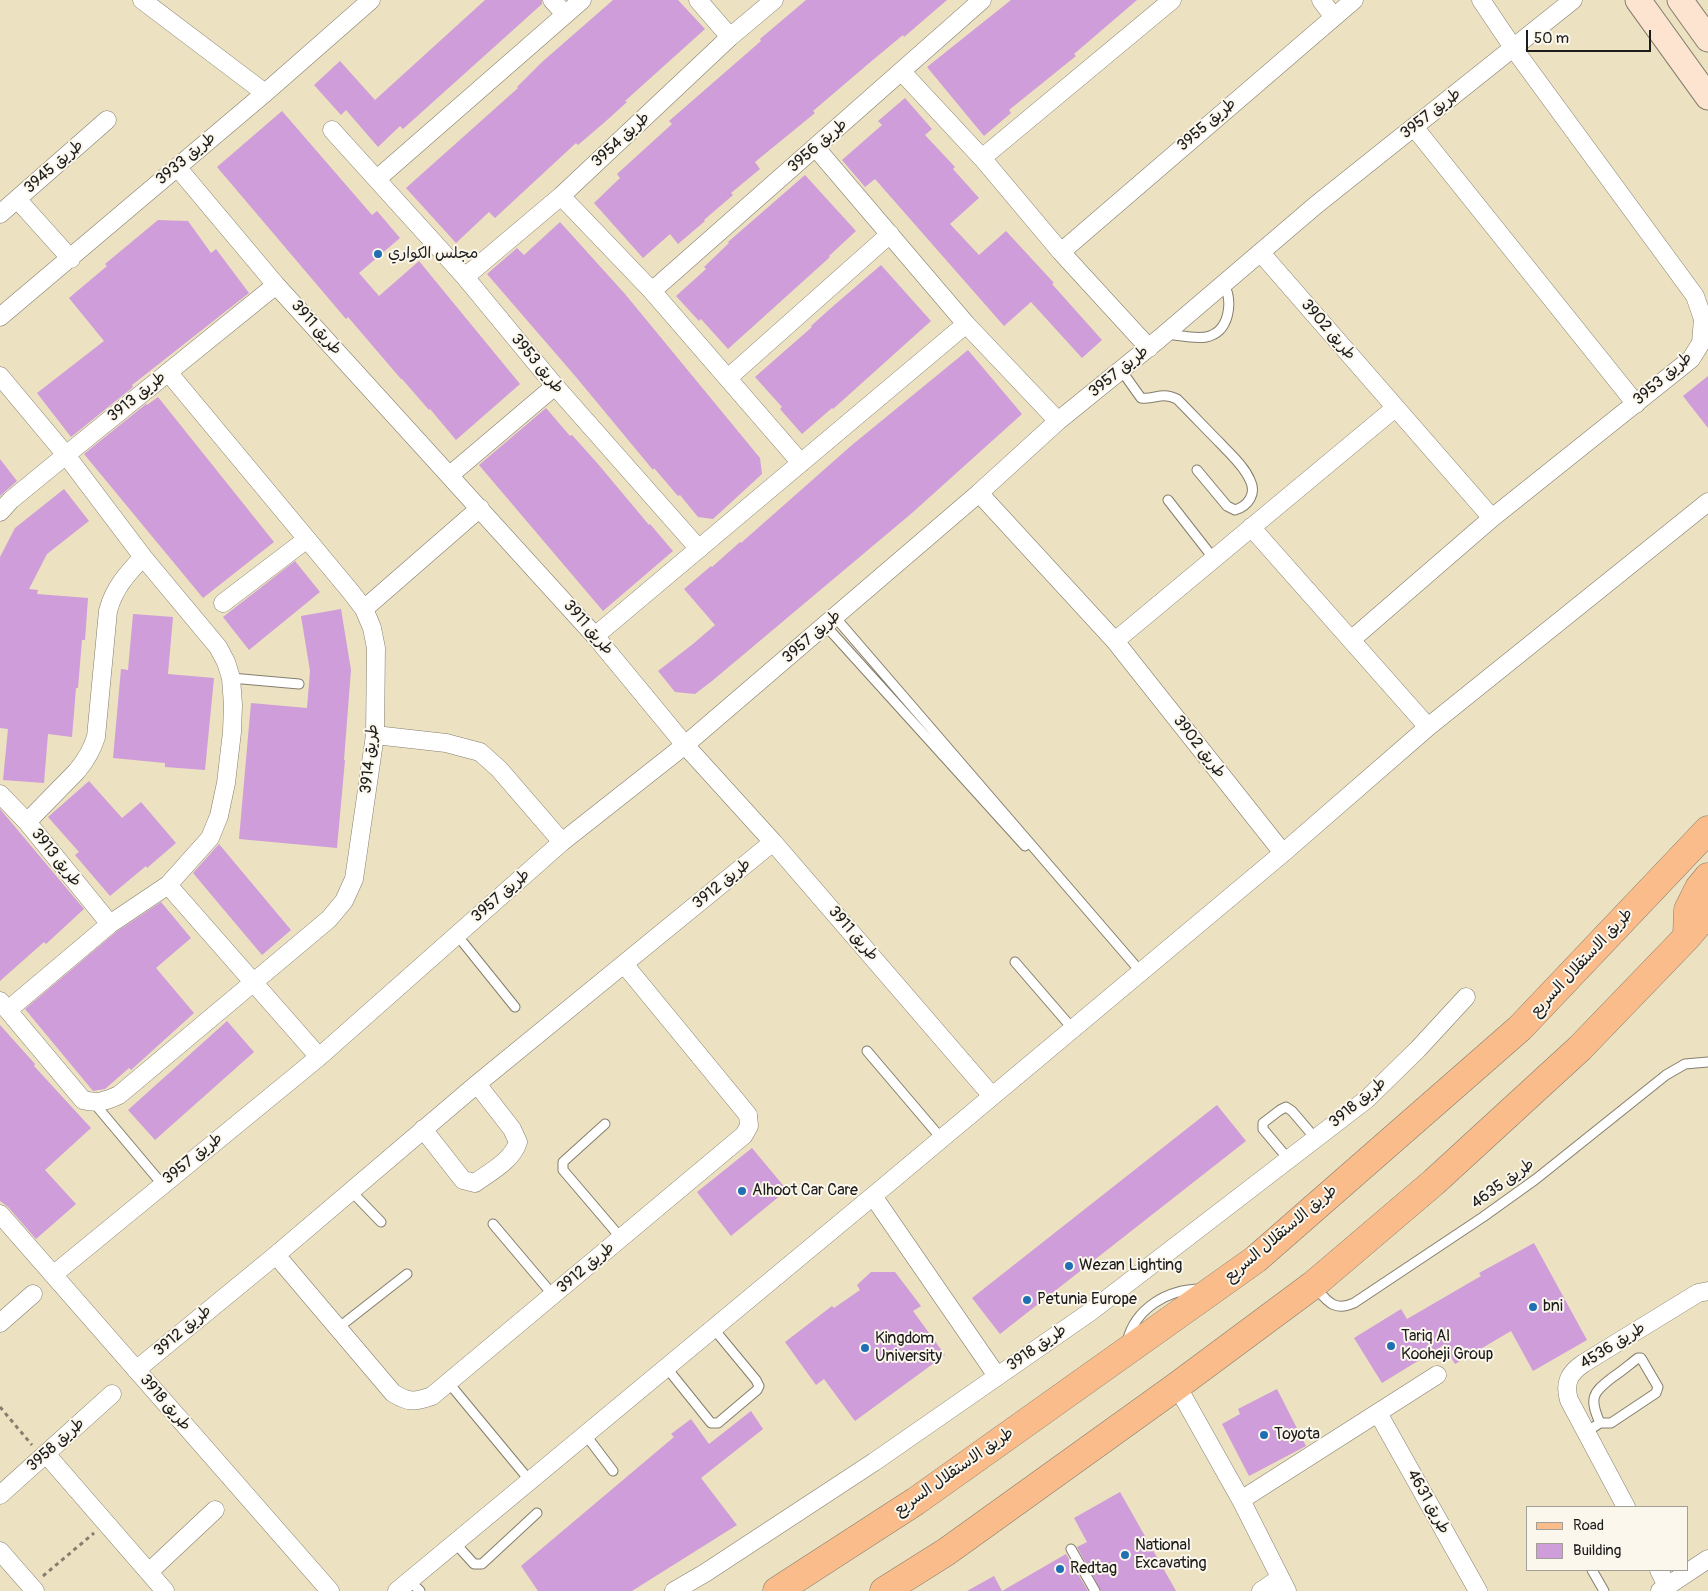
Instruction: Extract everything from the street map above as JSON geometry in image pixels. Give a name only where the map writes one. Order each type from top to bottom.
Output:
[{"type":"main road","points":[[1638,0],[1708,97]]},
{"type":"main road","points":[[1680,0],[1708,39]]},
{"type":"main road","name":"طريق الاستقلال السريع","points":[[777,1591],[916,1501],[1256,1259],[1520,1028],[1708,830]]},
{"type":"main road","points":[[1687,937],[1688,910],[1699,888],[1708,877]]},
{"type":"main road","points":[[884,1591],[946,1552],[1177,1386],[1313,1284],[1434,1182],[1580,1048],[1687,937],[1708,912]]},
{"type":"street","name":"طريق 3933","points":[[0,317],[71,259],[371,0]]},
{"type":"street","points":[[552,0],[565,14]]},
{"type":"street","points":[[377,179],[582,0]]},
{"type":"street","points":[[698,0],[730,37]]},
{"type":"street","name":"طريق 3954","points":[[465,277],[561,196],[730,37],[774,0]]},
{"type":"street","name":"طريق 3956","points":[[652,291],[982,0]]},
{"type":"street","points":[[982,158],[1172,0]]},
{"type":"street","points":[[1321,0],[1333,16]]},
{"type":"street","name":"طريق 3955","points":[[1061,252],[1333,16],[1354,0]]},
{"type":"street","name":"طريق 3953","points":[[1351,640],[1492,518],[1691,359],[1701,343],[1704,310],[1481,0]]},
{"type":"street","name":"طريق 3957","points":[[53,1275],[319,1057],[562,842],[686,745],[979,493],[1058,421],[1262,253],[1316,204],[1573,0]]},
{"type":"street","points":[[149,2],[265,93]]},
{"type":"street","points":[[902,72],[982,158],[1061,252],[1148,348]]},
{"type":"street","name":"طريق 3945","points":[[0,214],[107,120]]},
{"type":"street","points":[[1414,127],[1636,404]]},
{"type":"street","name":"طريق 3953","points":[[332,130],[465,277],[555,386],[699,549]]},
{"type":"street","points":[[816,148],[966,324],[1058,421]]},
{"type":"street","name":"طريق 3911","points":[[177,167],[276,285],[596,636],[686,745],[773,842],[992,1096]]},
{"type":"street","points":[[561,196],[652,291],[801,462]]},
{"type":"street","points":[[17,199],[71,259]]},
{"type":"street","points":[[728,378],[890,234]]},
{"type":"street","name":"طريق 3902","points":[[1262,253],[1492,518]]},
{"type":"street","name":"طريق 3913","points":[[0,512],[11,500],[276,285]]},
{"type":"street","points":[[596,636],[966,324]]},
{"type":"street","name":"طريق 3914","points":[[99,1102],[119,1095],[329,919],[344,901],[350,890],[356,868],[375,735],[376,648],[372,628],[364,609],[168,372]]},
{"type":"street","points":[[0,376],[66,455],[143,557],[218,647],[226,662],[231,678],[232,732],[226,783],[219,816],[210,838],[168,885],[110,924],[4,1005],[83,1100],[99,1102]]},
{"type":"street","points":[[450,475],[555,386]]},
{"type":"street","points":[[1115,641],[1396,408]]},
{"type":"street","name":"طريق 3902","points":[[979,493],[1115,641],[1282,853]]},
{"type":"street","points":[[409,1588],[455,1543],[873,1196],[1428,728],[1708,502]]},
{"type":"street","points":[[364,609],[480,508]]},
{"type":"street","points":[[1251,527],[1428,728]]},
{"type":"street","points":[[223,603],[307,539]]},
{"type":"street","points":[[26,822],[77,771],[84,763],[93,746],[96,737],[110,601],[120,582],[143,557]]},
{"type":"street","points":[[375,735],[446,743],[480,752],[499,768],[562,842]]},
{"type":"street","name":"طريق 3913","points":[[0,794],[26,822],[110,924]]},
{"type":"street","name":"طريق 3912","points":[[136,1370],[276,1255],[477,1084],[773,842]]},
{"type":"street","points":[[168,885],[319,1057]]},
{"type":"street","name":"طريق 3912","points":[[276,1255],[393,1393],[404,1400],[418,1401],[432,1396],[744,1136],[749,1126],[748,1115],[624,964]]},
{"type":"street","name":"طريق 3918","points":[[674,1591],[705,1573],[866,1467],[1090,1312],[1367,1099],[1418,1049],[1466,997]]},
{"type":"street","points":[[423,1129],[464,1180],[469,1182],[475,1183],[506,1160],[515,1150],[518,1142],[512,1129],[477,1084]]},
{"type":"street","points":[[873,1196],[996,1376]]},
{"type":"street","name":"طريق 3918","points":[[0,1214],[330,1591]]},
{"type":"street","name":"طريق 4536","points":[[1626,1506],[1593,1428],[1569,1400],[1566,1390],[1568,1379],[1574,1370],[1698,1294],[1708,1291]]},
{"type":"street","points":[[0,1323],[33,1294]]},
{"type":"street","points":[[1241,1500],[1437,1375]]},
{"type":"street","points":[[1177,1386],[1241,1500],[1284,1585],[1261,1591]]},
{"type":"street","name":"طريق 3958","points":[[0,1496],[112,1394]]},
{"type":"street","name":"طريق 4631","points":[[1378,1413],[1478,1591]]},
{"type":"street","points":[[44,1456],[165,1591]]},
{"type":"street","points":[[149,1572],[215,1510]]},
{"type":"street","points":[[0,1551],[33,1589]]},
{"type":"street","points":[[1659,1571],[1663,1588],[1708,1559]]},
{"type":"lane","points":[[1165,334],[1204,338],[1217,332],[1225,320],[1229,306],[1224,284]]},
{"type":"lane","points":[[1121,370],[1140,398],[1146,399],[1161,395],[1177,399],[1242,467],[1251,481],[1253,492],[1250,500],[1242,508],[1235,510],[1227,506],[1198,470]]},
{"type":"lane","points":[[1168,500],[1214,559]]},
{"type":"lane","points":[[830,621],[1069,895],[1076,898]]},
{"type":"lane","points":[[830,621],[1066,885],[1140,971]]},
{"type":"lane","points":[[231,678],[299,684]]},
{"type":"lane","points":[[457,935],[515,1007]]},
{"type":"lane","points":[[1015,962],[1072,1028]]},
{"type":"lane","points":[[867,1051],[941,1138]]},
{"type":"lane","name":"طريق 4635","points":[[1313,1284],[1332,1305],[1339,1307],[1354,1303],[1491,1212],[1536,1179],[1666,1075],[1685,1064],[1708,1062]]},
{"type":"lane","points":[[99,1102],[162,1184]]},
{"type":"lane","points":[[1289,1160],[1263,1130],[1263,1123],[1283,1108],[1290,1108],[1315,1138]]},
{"type":"lane","points":[[605,1124],[562,1165],[563,1170],[621,1238]]},
{"type":"lane","points":[[350,1191],[381,1222]]},
{"type":"lane","points":[[493,1224],[553,1295]]},
{"type":"lane","points":[[338,1328],[407,1274]]},
{"type":"lane","points":[[666,1367],[712,1423],[718,1424],[758,1390],[758,1386],[756,1380],[713,1328]]},
{"type":"lane","points":[[1638,1358],[1641,1358],[1658,1387],[1656,1393],[1611,1424],[1593,1428],[1594,1399],[1597,1390],[1638,1358]]},
{"type":"lane","points":[[448,1382],[530,1481]]},
{"type":"lane","points":[[585,1434],[613,1471]]},
{"type":"lane","points":[[455,1543],[474,1564],[482,1564],[537,1513]]},
{"type":"lane","points":[[1071,1549],[1095,1591]]},
{"type":"lane","points":[[1593,1571],[1604,1591]]},
{"type":"path","points":[[0,1407],[44,1456]]},
{"type":"path","points":[[33,1589],[105,1522]]},
{"type":"building","points":[[485,0],[542,0],[542,4],[403,129],[400,126],[378,147],[346,110],[341,115],[314,85],[340,61],[375,100]]},
{"type":"building","points":[[613,0],[678,0],[705,29],[625,101],[627,102],[606,121],[578,145],[576,143],[495,218],[489,212],[456,243],[406,188],[518,88],[542,62]]},
{"type":"building","points":[[806,0],[947,0],[904,37],[903,35],[874,59],[813,111],[815,113],[755,162],[760,169],[731,193],[733,195],[678,244],[670,234],[643,258],[594,203],[620,178],[617,174],[672,124],[669,121]]},
{"type":"building","points":[[1011,0],[1137,0],[1074,54],[1076,56],[1009,110],[1011,113],[984,136],[927,67]]},
{"type":"building","points":[[905,98],[932,129],[925,135],[955,167],[953,169],[979,198],[950,224],[979,255],[1006,231],[1054,283],[1052,284],[1102,340],[1082,358],[1031,302],[1004,326],[875,179],[865,187],[842,160],[882,125],[878,121]]},
{"type":"building","points":[[282,111],[372,215],[377,211],[400,238],[359,273],[379,296],[419,261],[520,384],[456,440],[348,317],[346,319],[217,167]]},
{"type":"building","points":[[805,175],[856,231],[728,349],[701,319],[699,321],[676,296],[706,269],[704,267],[728,242]]},
{"type":"building","points":[[158,220],[188,221],[211,253],[216,249],[249,293],[132,385],[133,387],[71,437],[37,393],[104,341],[69,298],[107,266],[105,264]]},
{"type":"building","points":[[560,222],[625,294],[760,458],[762,474],[713,519],[698,517],[654,468],[653,470],[487,274],[517,248],[524,255]]},
{"type":"building","points":[[881,265],[931,321],[833,409],[802,434],[780,409],[782,407],[755,377]]},
{"type":"building","points":[[968,350],[1022,414],[912,513],[712,681],[695,694],[675,692],[658,671],[715,625],[684,589],[741,543],[852,445]]},
{"type":"building","points":[[1708,376],[1708,428],[1683,396]]},
{"type":"building","points":[[158,397],[274,542],[203,598],[84,454],[146,404]]},
{"type":"building","points":[[546,408],[598,464],[673,551],[603,611],[479,465]]},
{"type":"building","points":[[0,459],[17,481],[0,496]]},
{"type":"building","points":[[64,489],[89,521],[47,554],[29,589],[38,590],[37,594],[88,598],[85,640],[82,640],[72,737],[48,734],[44,783],[3,780],[8,729],[0,728],[0,557],[15,528]]},
{"type":"building","points":[[295,561],[320,592],[249,650],[223,617]]},
{"type":"building","points":[[341,609],[351,670],[337,848],[239,839],[251,703],[307,708],[310,671],[301,616]]},
{"type":"building","points":[[133,614],[173,617],[168,674],[214,678],[205,770],[165,767],[165,763],[113,758],[121,669],[128,670]]},
{"type":"building","points":[[89,781],[122,818],[141,802],[176,843],[110,896],[75,855],[79,852],[48,817]]},
{"type":"building","points":[[0,809],[84,909],[46,944],[44,942],[0,981]]},
{"type":"building","points":[[219,844],[291,930],[262,955],[193,873]]},
{"type":"building","points":[[161,902],[191,938],[156,968],[194,1013],[131,1070],[129,1068],[105,1089],[93,1091],[25,1009],[116,932]]},
{"type":"building","points":[[227,1021],[254,1052],[155,1140],[128,1110]]},
{"type":"building","points":[[0,1025],[35,1064],[34,1066],[91,1128],[45,1170],[76,1204],[36,1239],[8,1207],[0,1201]]},
{"type":"building","points":[[1217,1105],[1246,1141],[1000,1334],[972,1298]]},
{"type":"building","name":"Alhoot Car Care","points":[[752,1148],[787,1190],[731,1236],[697,1192]]},
{"type":"building","points":[[1534,1243],[1587,1340],[1533,1371],[1511,1331],[1455,1364],[1444,1345],[1382,1383],[1354,1338],[1401,1309],[1407,1319],[1481,1276],[1479,1273]]},
{"type":"building","name":"Kingdom University","points":[[871,1272],[895,1272],[921,1306],[913,1311],[945,1355],[855,1421],[824,1379],[816,1385],[785,1342],[832,1306],[834,1308],[860,1290],[857,1285]]},
{"type":"building","name":"Toyota","points":[[1277,1389],[1306,1446],[1249,1476],[1222,1424],[1240,1414],[1238,1409]]},
{"type":"building","points":[[751,1411],[763,1429],[701,1478],[737,1525],[632,1591],[538,1591],[521,1566],[674,1437],[671,1434],[691,1419],[709,1444]]},
{"type":"building","name":"National Excavating","points":[[1120,1492],[1176,1591],[1101,1591],[1077,1547],[1087,1542],[1074,1518]]},
{"type":"building","name":"Redtag","points":[[1066,1554],[1088,1591],[1002,1591]]},
{"type":"building","points":[[994,1576],[1002,1591],[967,1591]]},
{"type":"place","name":"مجلس الكواري","points":[[378,254]]},
{"type":"place","name":"Alhoot Car Care","points":[[742,1191]]},
{"type":"place","name":"Wezan Lighting","points":[[1069,1266]]},
{"type":"place","name":"Petunia Europe","points":[[1027,1300]]},
{"type":"place","name":"bni","points":[[1533,1307]]},
{"type":"place","name":"Tariq Al Kooheji Group","points":[[1391,1346]]},
{"type":"place","name":"Kingdom University","points":[[865,1348]]},
{"type":"place","name":"Toyota","points":[[1264,1435]]},
{"type":"place","name":"National Excavating","points":[[1125,1555]]},
{"type":"place","name":"Redtag","points":[[1060,1569]]}]
